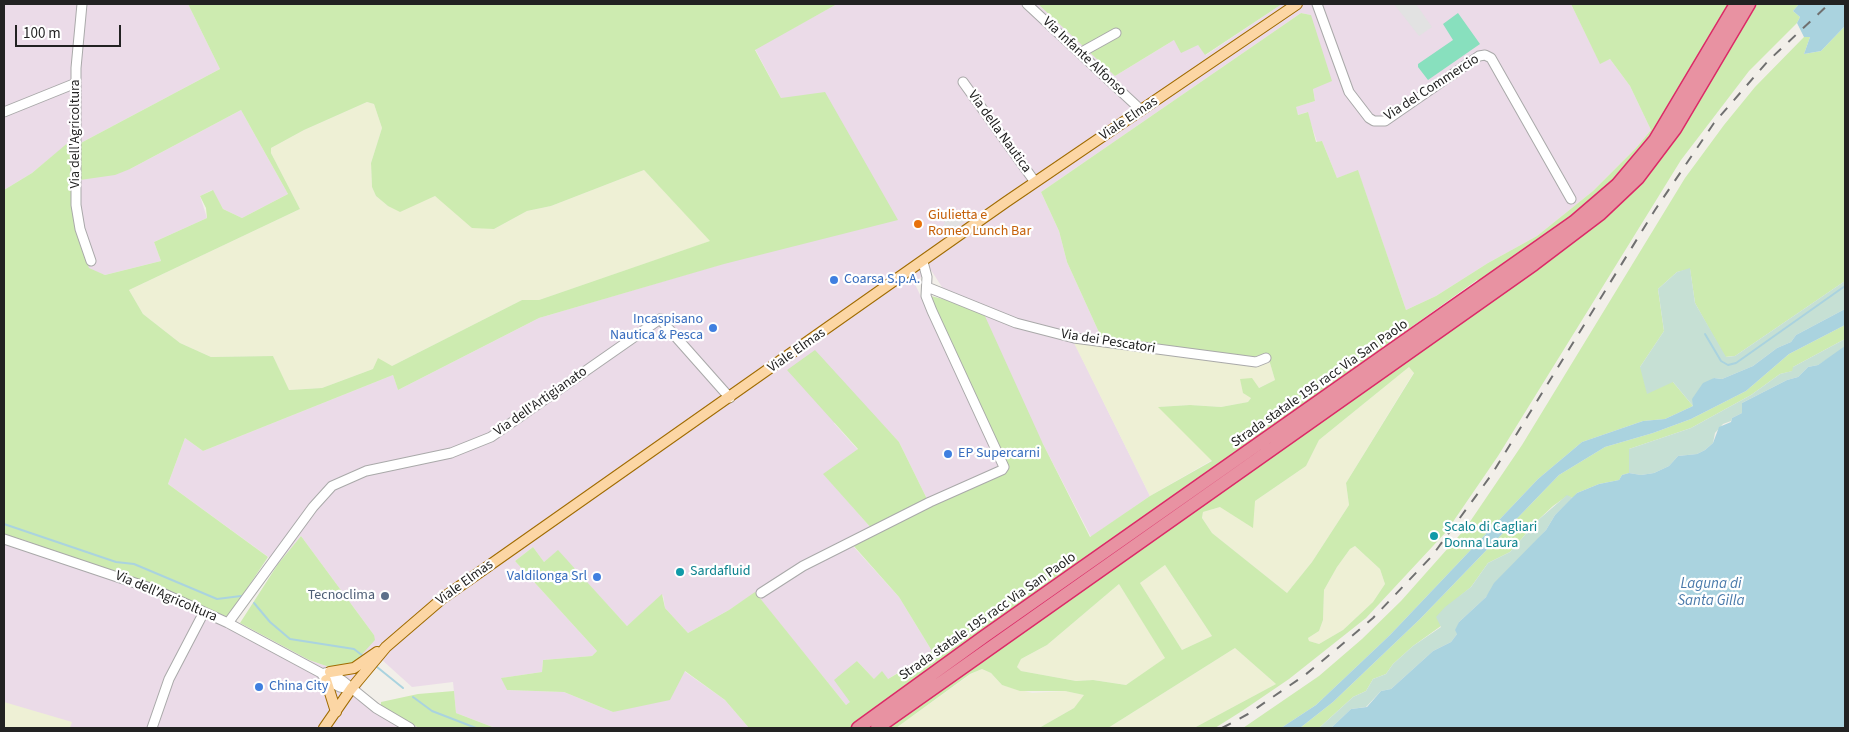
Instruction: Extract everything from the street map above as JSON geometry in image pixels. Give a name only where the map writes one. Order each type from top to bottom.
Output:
[{"type":"highway","name":"Strada statale 195 racc Via San Paolo","points":[[1649,156],[1736,4]]},
{"type":"highway","name":"Strada statale 195 racc Via San Paolo","points":[[877,728],[1486,292],[1574,222],[1649,156],[1688,109],[1750,4]]},
{"type":"highway","name":"Strada statale 195 racc Via San Paolo","points":[[858,728],[985,636],[1486,292]]},
{"type":"main road","name":"Viale Elmas","points":[[324,728],[351,689],[387,646],[450,593],[1035,182],[1297,4]]},
{"type":"main road","points":[[336,712],[325,675],[354,668],[387,646]]},
{"type":"street","name":"Via dell'Agricoltura","points":[[82,4],[76,83],[76,205],[80,229],[91,261]]},
{"type":"street","name":"Via Infante Alfonso","points":[[1027,4],[1141,110]]},
{"type":"street","name":"Via del Commercio","points":[[1317,4],[1349,92],[1369,118],[1374,121],[1385,121],[1479,56],[1485,55],[1491,58],[1571,199]]},
{"type":"street","points":[[1080,54],[1116,33]]},
{"type":"street","name":"Via della Nautica","points":[[963,82],[1035,182]]},
{"type":"street","points":[[4,112],[76,83]]},
{"type":"street","points":[[761,593],[803,566],[930,502],[1002,470],[1004,467],[926,296],[927,287],[923,262]]},
{"type":"street","name":"Via dei Pescatori","points":[[927,287],[1016,323],[1074,338],[1256,362],[1266,358]]},
{"type":"street","name":"Via dell'Artigianato","points":[[228,623],[313,507],[332,486],[366,471],[452,452],[492,437],[660,319],[730,398]]},
{"type":"street","name":"Via dell'Agricoltura","points":[[4,539],[117,575],[156,590],[228,623],[351,689],[376,708],[410,728]]},
{"type":"street","points":[[152,728],[169,679],[204,612]]},
{"type":"shaded area","points":[[4,4],[188,4],[220,69],[77,145],[130,169],[241,110],[288,194],[242,218],[223,209],[212,190],[200,196],[207,218],[154,242],[161,261],[105,275],[89,269],[74,225],[70,142],[32,173],[4,190]]},
{"type":"shaded area","points":[[837,4],[1038,4],[1115,76],[1174,40],[1198,45],[1206,55],[1282,4],[1571,4],[1600,63],[1610,59],[1630,86],[1651,130],[1636,148],[1593,191],[1537,236],[1488,263],[1436,296],[1406,310],[1358,171],[1337,178],[1322,141],[1317,142],[1307,112],[1298,115],[1295,107],[1315,101],[1311,15],[1301,13],[1041,192],[1059,231],[1067,262],[1102,339],[1071,336],[1150,496],[1091,537],[1043,444],[931,270],[914,282],[1001,467],[927,499],[899,442],[880,422],[834,423],[858,450],[824,474],[871,528],[852,545],[899,597],[932,651],[888,679],[874,679],[857,661],[850,703],[846,705],[755,593],[688,633],[665,608],[663,595],[627,626],[558,551],[544,562],[533,547],[515,561],[597,651],[592,656],[543,660],[542,672],[502,678],[507,690],[564,692],[613,712],[684,671],[725,700],[749,728],[495,728],[456,713],[453,682],[412,687],[381,659],[365,678],[360,690],[381,707],[419,728],[4,728],[4,534],[109,570],[228,617],[309,660],[332,668],[374,635],[301,536],[278,564],[168,484],[185,438],[203,451],[393,375],[398,390],[539,318],[749,256],[781,98],[755,49]]},
{"type":"shaded area","points":[[1394,4],[1416,4],[1432,27],[1419,36]]},
{"type":"shaded area","points":[[960,211],[965,221],[949,232],[943,225],[945,223],[941,216]]},
{"type":"green space","points":[[188,4],[837,4],[755,50],[781,98],[825,92],[898,220],[724,264],[539,318],[398,390],[393,375],[203,451],[185,438],[168,484],[268,557],[228,617],[109,570],[30,545],[30,542],[4,534],[4,190],[32,173],[70,141],[74,225],[89,268],[105,275],[161,261],[154,242],[207,218],[206,208],[200,196],[213,190],[223,209],[242,218],[288,194],[241,110],[130,169],[115,175],[80,180],[77,145],[220,69]],"holes":[[[367,102],[374,104],[382,128],[371,163],[372,187],[376,196],[388,206],[400,212],[435,196],[472,228],[494,229],[527,211],[551,206],[644,170],[710,241],[539,300],[522,300],[392,366],[378,358],[373,369],[322,388],[289,390],[273,356],[211,357],[180,343],[143,314],[129,290],[300,209],[271,153],[271,148],[304,130]]]},
{"type":"green space","points":[[1038,4],[1282,4],[1205,55],[1198,45],[1181,53],[1174,40],[1115,76]]},
{"type":"green space","points":[[1571,4],[1799,4],[1793,11],[1800,17],[1797,23],[1749,71],[1681,160],[1498,456],[1446,532],[1366,618],[1289,679],[1215,728],[1194,728],[1276,684],[1235,648],[1108,728],[1039,728],[1074,708],[1084,695],[1065,691],[1020,691],[1002,685],[991,673],[982,669],[970,674],[896,728],[888,728],[1491,298],[1477,280],[851,728],[749,728],[725,700],[685,671],[670,700],[613,712],[564,692],[507,690],[501,678],[542,672],[543,660],[592,656],[597,651],[515,561],[533,547],[544,562],[558,550],[627,626],[662,594],[665,608],[688,633],[729,610],[755,592],[846,705],[850,702],[834,680],[857,661],[874,679],[882,671],[888,679],[932,651],[899,597],[852,544],[1005,471],[933,306],[931,296],[951,301],[984,314],[1043,444],[1090,537],[1150,496],[1212,461],[1158,407],[1190,405],[1221,407],[1248,402],[1251,398],[1243,393],[1240,379],[1252,378],[1259,388],[1275,380],[1267,353],[1254,357],[1102,339],[1067,262],[1059,231],[1041,192],[1301,13],[1311,15],[1332,81],[1313,89],[1315,101],[1296,107],[1298,115],[1308,112],[1316,142],[1322,141],[1337,178],[1358,170],[1406,310],[1436,296],[1488,263],[1537,236],[1593,191],[1636,148],[1651,130],[1630,86],[1610,59],[1600,64]],"holes":[[[1409,367],[1414,373],[1346,483],[1349,505],[1312,562],[1287,593],[1212,533],[1202,518],[1203,512],[1220,507],[1253,528],[1255,501],[1306,466],[1319,440]],[[1355,546],[1380,569],[1385,584],[1373,602],[1343,630],[1319,644],[1309,641],[1308,638],[1319,631],[1323,620],[1324,590],[1350,549]],[[1165,565],[1212,636],[1182,650],[1140,583]],[[1119,584],[1165,658],[1126,685],[1093,680],[1076,681],[1021,671],[1017,667],[1021,659],[1047,645]]]},
{"type":"green space","points":[[1458,13],[1480,44],[1428,80],[1418,67],[1418,64],[1453,40],[1443,24]]},
{"type":"green space","points":[[1845,26],[1845,281],[1735,356],[1725,357],[1695,303],[1690,269],[1677,272],[1658,289],[1664,331],[1640,367],[1673,382],[1693,406],[1665,419],[1643,421],[1582,442],[1538,479],[1390,635],[1316,705],[1281,728],[1243,728],[1319,676],[1362,639],[1401,601],[1465,529],[1522,445],[1685,178],[1724,125],[1755,87],[1804,37],[1810,37],[1804,54],[1821,51]]},
{"type":"green space","points":[[367,102],[374,104],[382,128],[371,163],[372,187],[376,196],[388,206],[435,196],[494,229],[527,211],[551,206],[644,170],[711,241],[539,300],[522,300],[392,366],[373,369],[322,388],[288,390],[273,356],[211,357],[180,343],[143,314],[129,290],[300,209],[271,153],[271,148],[304,130]]},
{"type":"green space","points":[[1690,268],[1695,303],[1726,357],[1735,356],[1845,281],[1845,309],[1796,335],[1791,342],[1777,348],[1753,366],[1722,379],[1714,378],[1693,406],[1673,382],[1647,394],[1640,367],[1664,331],[1658,289],[1677,272]]},
{"type":"green space","points":[[1845,325],[1845,339],[1793,367],[1793,371],[1780,374],[1751,395],[1691,428],[1629,449],[1629,473],[1622,475],[1619,480],[1599,484],[1577,493],[1573,498],[1567,496],[1553,506],[1510,552],[1488,563],[1471,587],[1459,597],[1441,626],[1413,646],[1393,664],[1386,674],[1373,679],[1366,691],[1353,697],[1319,728],[1300,728],[1333,702],[1420,619],[1559,475],[1605,447],[1653,433],[1691,419],[1746,391],[1789,354]]},
{"type":"green space","points":[[1845,339],[1845,346],[1842,350],[1818,365],[1808,367],[1798,377],[1787,380],[1742,403],[1742,413],[1723,424],[1715,433],[1713,443],[1705,450],[1697,454],[1678,456],[1669,466],[1654,473],[1641,475],[1629,473],[1629,449],[1691,428],[1751,395],[1780,374],[1792,371],[1793,367]]},
{"type":"green space","points":[[1073,341],[1248,365],[1270,363],[1275,380],[1258,388],[1248,402],[1221,407],[1190,405],[1159,407],[1212,460],[1150,496]]},
{"type":"green space","points":[[815,350],[899,442],[927,499],[872,529],[823,474],[858,449],[787,370]]},
{"type":"green space","points":[[1409,367],[1414,372],[1346,483],[1349,505],[1312,562],[1287,593],[1212,533],[1202,518],[1203,512],[1255,501],[1306,466],[1319,440]]},
{"type":"green space","points":[[1567,495],[1573,498],[1555,515],[1546,530],[1486,597],[1459,622],[1457,634],[1451,642],[1433,651],[1391,689],[1381,691],[1366,707],[1351,709],[1331,728],[1319,728],[1353,697],[1366,691],[1373,679],[1386,674],[1393,664],[1413,646],[1441,627],[1436,617],[1445,607],[1471,587],[1488,563],[1510,552],[1537,521]]},
{"type":"green space","points":[[301,536],[374,635],[375,640],[355,662],[345,666],[332,668],[309,660],[240,623],[278,564]]},
{"type":"green space","points":[[1355,546],[1380,569],[1385,584],[1373,602],[1343,630],[1319,644],[1309,641],[1308,638],[1319,631],[1323,620],[1324,590],[1337,567],[1350,549]]},
{"type":"green space","points":[[1165,565],[1212,636],[1182,650],[1140,583]]},
{"type":"green space","points":[[1119,584],[1166,658],[1126,685],[1093,680],[1076,681],[1021,671],[1017,667],[1021,659],[1047,645]]},
{"type":"green space","points":[[1235,648],[1276,684],[1194,728],[1108,728]]},
{"type":"green space","points":[[982,669],[991,673],[1002,685],[1032,693],[1065,691],[1085,695],[1074,708],[1039,728],[896,728],[971,674]]},
{"type":"green space","points":[[454,691],[456,713],[495,728],[419,728],[381,707],[381,702],[418,694]]},
{"type":"green space","points":[[4,702],[72,722],[70,728],[4,728]]},
{"type":"water","points":[[1799,4],[1845,4],[1845,26],[1821,51],[1804,54],[1810,37],[1804,37],[1797,23],[1800,17],[1793,11]]},
{"type":"water","points":[[1845,309],[1845,325],[1789,354],[1746,391],[1691,419],[1653,433],[1605,447],[1559,475],[1420,619],[1333,702],[1300,728],[1281,728],[1316,705],[1390,635],[1538,479],[1582,442],[1643,421],[1665,419],[1693,406],[1692,399],[1703,383],[1714,378],[1722,379],[1753,366],[1777,348],[1791,342],[1796,335]]},
{"type":"water","name":"Laguna di Santa Gilla","points":[[1845,346],[1845,728],[1331,728],[1351,709],[1367,707],[1381,691],[1391,689],[1433,651],[1451,642],[1457,634],[1455,630],[1459,622],[1486,597],[1494,583],[1546,530],[1555,515],[1577,493],[1599,484],[1619,480],[1622,475],[1629,473],[1641,475],[1654,473],[1669,466],[1678,456],[1697,454],[1705,450],[1713,443],[1719,427],[1731,422],[1732,418],[1742,413],[1742,403],[1787,380],[1798,377],[1808,367],[1818,365]]},
{"type":"waterway","points":[[1705,334],[1721,361],[1728,365],[1736,363],[1845,286]]},
{"type":"waterway","points":[[4,524],[116,562],[134,564],[217,599],[241,596]]},
{"type":"waterway","points":[[254,603],[270,622],[290,639],[354,649],[363,656]]},
{"type":"waterway","points":[[377,667],[403,688]]},
{"type":"waterway","points":[[413,697],[432,711],[476,728]]},
{"type":"railway","points":[[1222,728],[1248,714],[1305,675],[1373,618],[1432,556],[1492,474],[1655,210],[1714,123],[1768,61],[1829,4]]},
{"type":"place","name":"Giulietta e Romeo Lunch Bar","points":[[918,224]]},
{"type":"place","name":"Coarsa S.p.A.","points":[[834,280]]},
{"type":"place","name":"Incaspisano Nautica & Pesca","points":[[713,328]]},
{"type":"place","name":"EP Supercarni","points":[[948,454]]},
{"type":"place","name":"Scalo di Cagliari Donna Laura","points":[[1434,536]]},
{"type":"place","name":"Sardafluid","points":[[680,572]]},
{"type":"place","name":"Valdilonga Srl","points":[[597,577]]},
{"type":"place","name":"Tecnoclima","points":[[385,596]]},
{"type":"place","name":"China City","points":[[259,687]]}]
